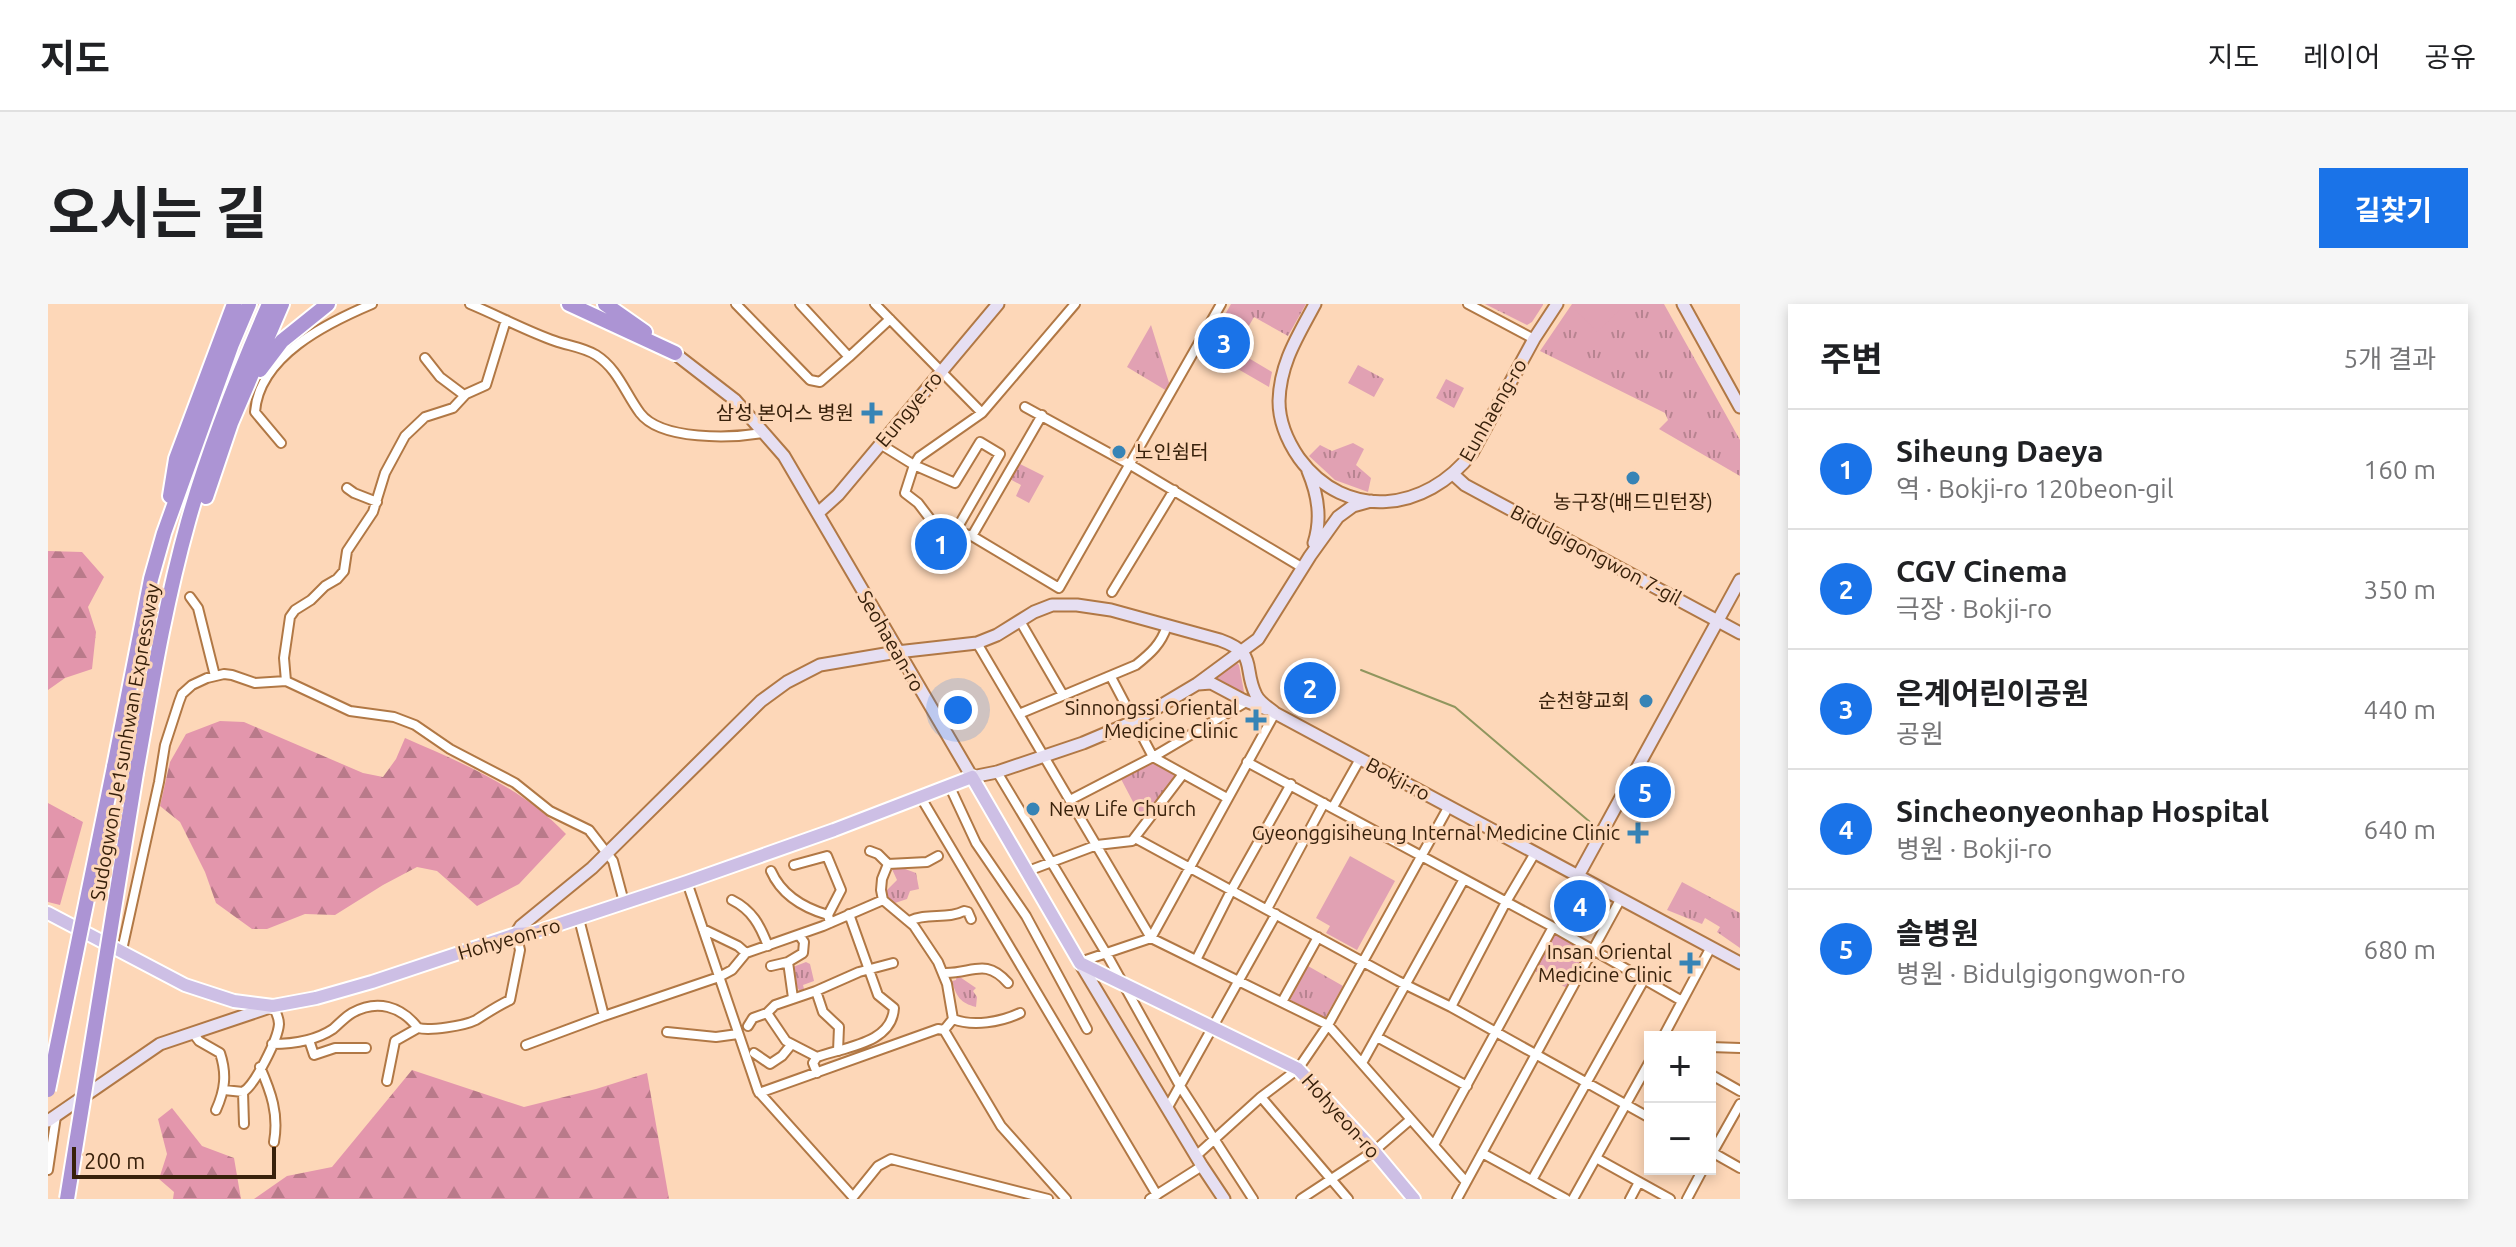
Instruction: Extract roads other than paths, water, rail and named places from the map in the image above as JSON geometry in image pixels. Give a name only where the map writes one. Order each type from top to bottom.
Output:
[{"type":"highway","points":[[208,378],[225,304]]},
{"type":"highway","points":[[164,533],[176,459],[234,304]]},
{"type":"highway","name":"Sudogwon Je1sunhwan Expressway","points":[[48,1090],[151,579],[164,533],[249,304]]},
{"type":"highway","name":"Sudogwon Je1sunhwan Expressway","points":[[67,1199],[136,773],[168,606],[188,521],[221,420],[269,304]]},
{"type":"highway","points":[[168,606],[231,423],[282,304]]},
{"type":"highway","points":[[231,423],[263,364],[282,341],[328,304]]},
{"type":"highway","points":[[569,304],[675,353]]},
{"type":"highway","points":[[605,304],[675,353]]},
{"type":"main road","name":"Hohyeon-ro","points":[[48,913],[185,985],[234,1001],[273,1006],[316,998],[516,934],[533,933],[579,919],[834,830],[972,777]]},
{"type":"main road","name":"Seohaean-ro","points":[[972,777],[1080,963]]},
{"type":"main road","name":"Hohyeon-ro","points":[[1080,963],[1298,1069],[1414,1199]]},
{"type":"street","points":[[281,443],[255,412],[257,399],[267,378],[296,345],[316,331],[372,304]]},
{"type":"street","points":[[470,304],[554,341],[583,348],[598,356],[613,369],[638,411],[655,426],[725,437],[763,433]]},
{"type":"street","name":"Seohaean-ro","points":[[594,304],[675,353],[735,400],[784,456],[972,777]]},
{"type":"street","points":[[736,304],[814,382],[824,380],[890,319]]},
{"type":"street","points":[[800,304],[849,357]]},
{"type":"street","points":[[875,304],[982,413]]},
{"type":"street","name":"Eungye-ro","points":[[818,513],[838,495],[998,304]]},
{"type":"street","points":[[1075,304],[982,413],[919,457],[905,493],[934,524],[972,536],[1059,588],[1221,304]]},
{"type":"street","name":"Eunhaeng-ro","points":[[1315,304],[1285,360],[1279,393],[1285,431],[1296,453],[1318,478],[1341,493],[1371,501],[1412,498],[1454,475],[1472,453],[1534,339],[1557,304]]},
{"type":"street","name":"Eunhaeng-ro","points":[[1468,304],[1534,339]]},
{"type":"street","points":[[1683,304],[1740,407]]},
{"type":"street","points":[[286,681],[284,658],[290,617],[344,571],[347,551],[369,521],[385,473],[405,436],[425,417],[453,408],[464,395],[486,385],[506,320]]},
{"type":"street","points":[[425,358],[440,377],[464,395]]},
{"type":"street","points":[[1025,407],[1174,490],[1303,568]]},
{"type":"street","points":[[972,536],[1042,415]]},
{"type":"street","points":[[880,444],[914,465],[955,483],[980,442],[1000,454],[959,525]]},
{"type":"street","points":[[1306,467],[1319,505],[1318,527],[1310,556]]},
{"type":"street","name":"Bidulgigongwon 7-gil","points":[[1454,475],[1465,485],[1740,633]]},
{"type":"street","points":[[347,488],[377,502]]},
{"type":"street","points":[[1112,592],[1174,490]]},
{"type":"street","points":[[807,496],[823,499],[838,495]]},
{"type":"street","points":[[972,777],[1043,757],[1135,721],[1197,684],[1258,639],[1310,556],[1341,514],[1353,506],[1371,501]]},
{"type":"street","points":[[1578,876],[1739,585]]},
{"type":"street","points":[[190,597],[198,608],[215,676]]},
{"type":"street","points":[[272,1044],[309,1040],[331,1030],[350,1014],[376,1004],[397,1010],[418,1028],[427,1031],[474,1021],[488,1010],[510,1000],[520,950],[516,934],[521,926],[607,854],[761,701],[787,682],[820,665],[977,643],[1044,608],[1058,605],[1111,610],[1220,640],[1242,652]]},
{"type":"street","points":[[1020,621],[1063,695]]},
{"type":"street","points":[[1019,714],[1136,665],[1152,652],[1163,638],[1167,626]]},
{"type":"street","points":[[977,643],[1151,938],[1328,1025],[1466,1182]]},
{"type":"street","name":"Bokji-ro","points":[[1242,652],[1249,662],[1257,697],[1275,713],[1740,963]]},
{"type":"street","points":[[122,950],[165,745],[178,704],[189,687],[207,678],[230,674],[255,683],[286,681],[355,713],[391,716],[410,722],[450,749],[515,783],[550,811],[586,827],[613,861],[624,902]]},
{"type":"street","points":[[1111,677],[1153,757],[1227,798]]},
{"type":"street","points":[[1080,963],[1151,938],[1275,713],[1211,683],[1197,684]]},
{"type":"street","points":[[1070,800],[1153,757],[1246,702]]},
{"type":"street","points":[[1168,1107],[1238,981],[1271,911],[1329,805],[1360,759]]},
{"type":"street","points":[[1247,762],[1422,855],[1682,1001]]},
{"type":"street","points":[[997,772],[1106,953],[1180,1086],[1253,1199]]},
{"type":"street","points":[[1028,871],[1097,845],[1132,841],[1183,774]]},
{"type":"street","points":[[1196,960],[1291,784]]},
{"type":"street","points":[[949,785],[976,843],[1026,916],[1087,1029]]},
{"type":"street","points":[[920,796],[1153,1197],[1200,1161],[1214,1140],[1261,1097],[1298,1069],[1328,1025],[1449,806]]},
{"type":"street","points":[[1135,838],[1644,1114]]},
{"type":"street","points":[[870,851],[888,864],[927,862],[938,856]]},
{"type":"street","points":[[1451,1007],[1535,853]]},
{"type":"street","points":[[794,865],[827,856],[841,890],[829,919]]},
{"type":"street","points":[[888,864],[882,879],[883,900],[909,921],[944,973],[953,1019]]},
{"type":"street","points":[[771,871],[787,896],[829,919]]},
{"type":"street","points":[[1362,1063],[1464,879]]},
{"type":"street","points":[[687,882],[759,1093],[853,1197],[878,1166],[891,1159],[1048,1199]]},
{"type":"street","points":[[732,900],[745,906],[752,914],[768,946]]},
{"type":"street","points":[[526,1045],[719,977],[732,970],[746,953],[883,900]]},
{"type":"street","points":[[1457,1199],[1620,900]]},
{"type":"street","points":[[909,921],[918,916],[953,916],[964,911],[971,919]]},
{"type":"street","points":[[817,1073],[813,1063],[817,1057],[876,1037],[894,1015],[894,1008],[878,995],[849,914]]},
{"type":"street","points":[[579,919],[604,1016]]},
{"type":"street","points":[[1434,1145],[1553,927]]},
{"type":"street","points":[[703,929],[746,953]]},
{"type":"street","points":[[771,966],[788,962],[803,953],[804,942],[799,935]]},
{"type":"street","points":[[1282,1002],[1318,937]]},
{"type":"street","points":[[1666,1031],[1711,947]]},
{"type":"street","points":[[788,962],[793,998]]},
{"type":"street","points":[[748,1026],[753,1018],[767,1013],[775,1005],[868,969],[893,963]]},
{"type":"street","name":"Seohaean-ro","points":[[1080,963],[1224,1199]]},
{"type":"street","points":[[944,973],[959,974],[981,967],[994,970],[1008,983]]},
{"type":"street","points":[[1532,1180],[1645,978]]},
{"type":"street","points":[[816,991],[823,1012],[839,1027],[838,1051]]},
{"type":"street","points":[[48,1170],[52,1118],[160,1044],[273,1006],[279,1018],[277,1035],[253,1084],[243,1092],[224,1090]]},
{"type":"street","points":[[767,1013],[791,1045],[817,1057]]},
{"type":"street","points":[[953,1019],[962,1023],[988,1022],[1020,1013]]},
{"type":"street","points":[[944,1030],[953,1019]]},
{"type":"street","points":[[387,1081],[395,1041],[418,1028]]},
{"type":"street","points":[[759,1093],[938,1029],[944,1030],[1001,1126],[1066,1199]]},
{"type":"street","points":[[667,1032],[716,1037],[738,1034]]},
{"type":"street","points":[[193,1033],[199,1041],[220,1053],[225,1074],[224,1090],[216,1110]]},
{"type":"street","points":[[1377,1037],[1467,1086]]},
{"type":"street","points":[[309,1040],[314,1055],[335,1048],[366,1048]]},
{"type":"street","points":[[754,1053],[770,1064],[791,1045]]},
{"type":"street","points":[[1716,1047],[1740,1048]]},
{"type":"street","points":[[260,1067],[274,1104],[274,1142]]},
{"type":"street","points":[[1573,1199],[1644,1072]]},
{"type":"street","points":[[1716,1077],[1740,1091]]},
{"type":"street","points":[[243,1092],[244,1124]]},
{"type":"street","points":[[1261,1097],[1348,1199]]},
{"type":"street","points":[[1716,1145],[1740,1104]]},
{"type":"street","points":[[1301,1199],[1374,1151],[1410,1120]]},
{"type":"street","points":[[1482,1153],[1566,1199]]},
{"type":"street","points":[[1716,1156],[1740,1168]]},
{"type":"street","points":[[1596,1158],[1670,1199]]},
{"type":"street","points":[[1687,1199],[1700,1175]]},
{"type":"street","points":[[1630,1199],[1639,1182]]},
{"type":"waterway","points":[[1361,670],[1455,707],[1590,822]]},
{"type":"place","name":"은계어린이공원","points":[[1224,343]]},
{"type":"place","name":"삼성 본어스 병원","points":[[872,413]]},
{"type":"place","name":"노인쉼터","points":[[1119,452]]},
{"type":"place","name":"농구장(배드민턴장)","points":[[1633,478]]},
{"type":"place","name":"Siheung Daeya","points":[[941,544]]},
{"type":"place","name":"CGV Cinema","points":[[1310,688]]},
{"type":"place","name":"순천향교회","points":[[1646,701]]},
{"type":"place","name":"Sinnongssi Oriental Medicine Clinic","points":[[1256,720]]},
{"type":"place","name":"솔병원","points":[[1645,792]]},
{"type":"place","name":"New Life Church","points":[[1033,809]]},
{"type":"place","name":"Gyeonggisiheung Internal Medicine Clinic","points":[[1638,833]]},
{"type":"place","name":"Sincheonyeonhap Hospital","points":[[1580,906]]},
{"type":"place","name":"Insan Oriental Medicine Clinic","points":[[1690,963]]}]
